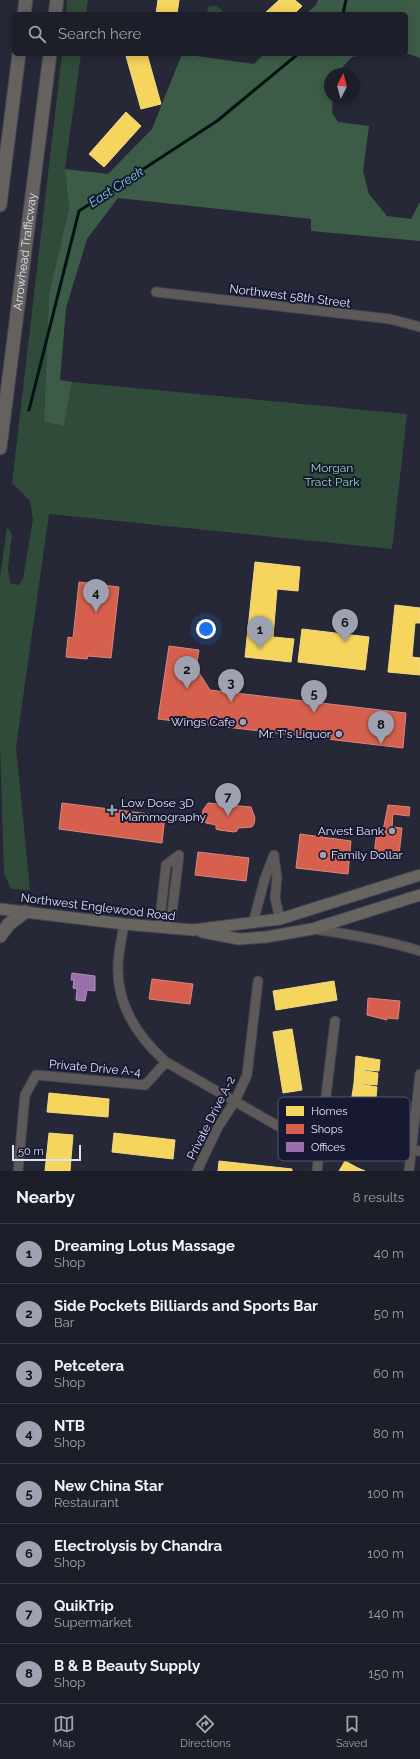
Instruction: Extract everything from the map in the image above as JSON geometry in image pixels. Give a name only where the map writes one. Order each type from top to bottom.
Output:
[{"type":"highway","points":[[24,12],[26,0]]},
{"type":"highway","points":[[55,12],[57,0]]},
{"type":"highway","points":[[0,205],[19,56]]},
{"type":"highway","name":"Arrowhead Trafficway","points":[[0,448],[50,56]]},
{"type":"highway","points":[[0,936],[9,924],[25,912]]},
{"type":"main road","name":"Northwest Englewood Road","points":[[0,908],[124,924],[194,930],[280,919],[420,875]]},
{"type":"main road","name":"Northwest Englewood Road","points":[[194,930],[238,939],[266,937],[312,929],[420,895]]},
{"type":"street","name":"Northwest 58th Street","points":[[156,292],[390,319],[420,327]]},
{"type":"street","points":[[158,927],[166,865],[180,855],[170,929]]},
{"type":"street","points":[[253,923],[265,878],[274,855],[277,877],[275,898],[280,919]]},
{"type":"street","points":[[124,924],[118,968],[121,996],[126,1011],[140,1036],[150,1048],[166,1062],[278,1126]]},
{"type":"street","points":[[312,929],[347,933],[398,945],[420,952]]},
{"type":"street","name":"Private Drive A-2","points":[[197,1171],[218,1127],[235,1101],[247,1075],[258,981]]},
{"type":"street","points":[[326,1097],[335,1021]]},
{"type":"street","name":"Private Drive A-4","points":[[18,1171],[25,1096],[36,1075],[145,1085],[166,1062]]},
{"type":"street","points":[[409,1171],[416,1151],[420,1074]]},
{"type":"street","points":[[317,1171],[318,1161]]},
{"type":"green space","points":[[67,0],[88,0],[86,12],[66,12]]},
{"type":"green space","points":[[318,0],[420,0],[420,58],[408,54],[408,12],[308,12],[316,5]]},
{"type":"green space","points":[[209,6],[216,6],[222,12],[207,12]]},
{"type":"green space","name":"Morgan Tract Park","points":[[62,56],[81,56],[65,169],[69,209],[49,294],[44,422],[64,426],[72,382],[407,414],[392,549],[49,514],[16,747],[30,890],[11,889],[4,873],[0,744],[0,578],[7,527],[12,534],[8,568],[10,583],[19,585],[23,579],[33,519],[30,501],[12,483]]},
{"type":"green space","points":[[181,56],[196,56],[254,64],[262,56],[357,56],[352,57],[342,68],[324,68],[324,104],[333,104],[332,113],[338,122],[369,126],[363,171],[369,194],[387,216],[411,219],[420,202],[420,241],[311,231],[311,219],[118,198],[87,239],[66,308],[60,380],[72,382],[64,426],[44,422],[49,294],[69,209],[65,169],[108,174],[152,129]]},
{"type":"building: Homes","points":[[158,0],[179,0],[177,12],[156,12]]},
{"type":"building: Homes","points":[[279,0],[295,0],[302,6],[296,12],[266,12]]},
{"type":"building: Homes","points":[[126,56],[148,56],[161,104],[141,109]]},
{"type":"building: Homes","points":[[126,112],[141,126],[104,167],[89,154]]},
{"type":"building: Homes","points":[[255,562],[300,567],[298,591],[277,589],[273,637],[294,639],[291,662],[245,657]]},
{"type":"building: Homes","points":[[395,605],[420,608],[420,623],[415,623],[412,657],[420,658],[420,675],[388,672]]},
{"type":"building: Homes","points":[[302,629],[369,637],[365,670],[298,662]]},
{"type":"building: Homes","points":[[334,981],[337,1000],[276,1010],[273,991]]},
{"type":"building: Homes","points":[[292,1029],[302,1090],[283,1093],[273,1032]]},
{"type":"building: Homes","points":[[356,1056],[380,1060],[379,1071],[355,1069]]},
{"type":"building: Homes","points":[[355,1069],[378,1073],[377,1085],[354,1083]]},
{"type":"building: Homes","points":[[354,1083],[377,1087],[376,1097],[352,1096]]},
{"type":"building: Homes","points":[[49,1093],[109,1099],[108,1117],[47,1112]]},
{"type":"building: Homes","points":[[49,1133],[73,1135],[70,1171],[45,1171]]},
{"type":"building: Homes","points":[[114,1133],[175,1140],[173,1159],[112,1152]]},
{"type":"building: Homes","points":[[219,1161],[292,1169],[292,1171],[218,1171]]},
{"type":"building: Homes","points":[[345,1161],[358,1168],[365,1171],[339,1171]]},
{"type":"building: Shops","points":[[79,582],[119,587],[111,658],[88,656],[87,659],[66,657],[68,637],[73,638]]},
{"type":"building: Shops","points":[[169,646],[199,650],[196,668],[210,690],[406,713],[403,748],[158,719]]},
{"type":"building: Shops","points":[[62,803],[165,816],[162,843],[59,829]]},
{"type":"building: Shops","points":[[208,803],[251,807],[255,818],[254,824],[252,827],[238,828],[237,831],[234,832],[216,829],[216,825],[206,823],[202,820],[203,810]]},
{"type":"building: Shops","name":"Arvest Bank","points":[[388,805],[410,807],[409,816],[393,814],[392,827],[402,828],[399,855],[390,854],[389,857],[374,855],[377,830],[383,831]]},
{"type":"building: Shops","name":"Family Dollar","points":[[300,834],[351,841],[348,874],[296,868]]},
{"type":"building: Shops","points":[[198,852],[249,858],[246,881],[195,875]]},
{"type":"building: Shops","points":[[152,979],[193,984],[190,1004],[149,999]]},
{"type":"building: Shops","points":[[368,998],[400,1001],[398,1019],[387,1018],[387,1020],[367,1015]]},
{"type":"building: Offices","points":[[72,973],[95,976],[95,991],[87,990],[85,1001],[76,1000],[77,989],[73,988],[74,980],[71,980]]},
{"type":"waterway","name":"East Creek","points":[[343,12],[346,0]]},
{"type":"waterway","name":"East Creek","points":[[29,410],[79,211],[217,121],[296,56]]},
{"type":"place","name":"NTB","points":[[96,612]]},
{"type":"place","name":"Electrolysis by Chandra","points":[[345,642]]},
{"type":"place","name":"Dreaming Lotus Massage","points":[[260,649]]},
{"type":"place","name":"Side Pockets Billiards and Sports Bar","points":[[187,689]]},
{"type":"place","name":"Petcetera","points":[[231,702]]},
{"type":"place","name":"New China Star","points":[[314,713]]},
{"type":"place","name":"Wings Cafe","points":[[243,722]]},
{"type":"place","name":"Mr. T's Liquor","points":[[339,734]]},
{"type":"place","name":"B & B Beauty Supply","points":[[381,744]]},
{"type":"place","name":"Low Dose 3D Mammography","points":[[112,810]]},
{"type":"place","name":"QuikTrip","points":[[228,816]]},
{"type":"place","name":"Arvest Bank","points":[[392,831]]},
{"type":"place","name":"Family Dollar","points":[[323,855]]}]
